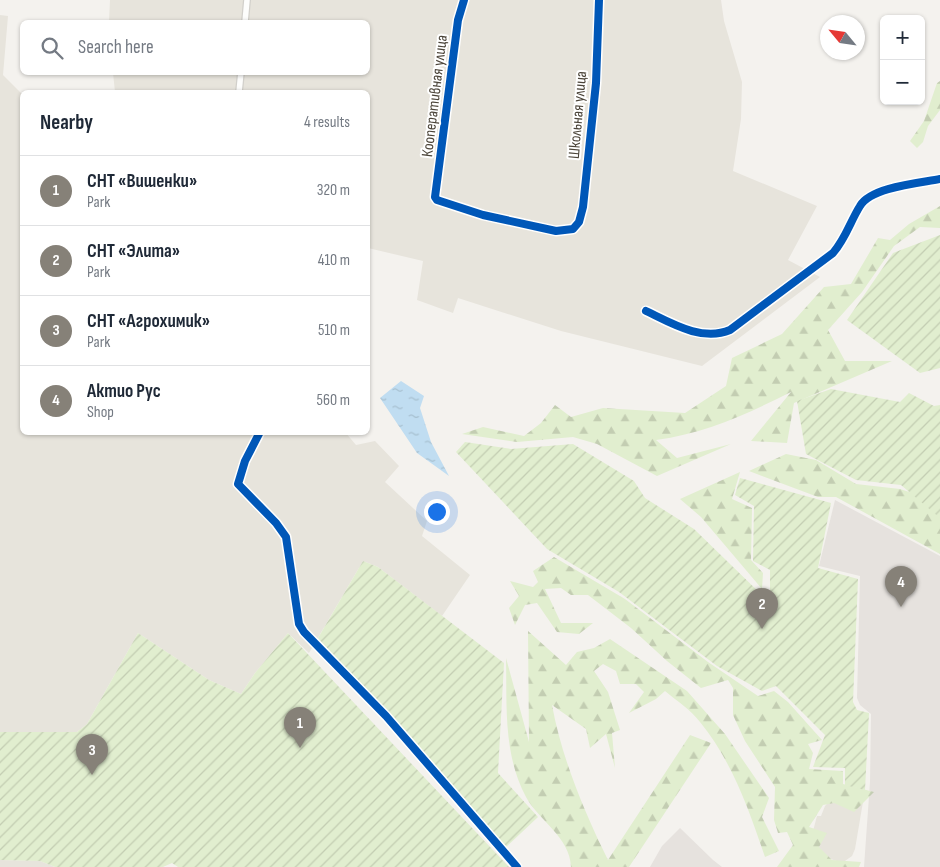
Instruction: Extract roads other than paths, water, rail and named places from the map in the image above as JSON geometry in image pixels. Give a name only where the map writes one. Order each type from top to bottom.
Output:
[{"type":"street","points":[[245,20],[247,0]]},
{"type":"street","name":"Кооперативная улица","points":[[464,0],[458,20],[435,196],[442,204],[483,215],[556,231],[572,229]]},
{"type":"street","name":"Школьная улица","points":[[572,229],[579,222],[583,207],[596,83],[599,0]]},
{"type":"street","points":[[239,90],[242,75]]},
{"type":"street","points":[[646,311],[691,331],[713,334],[725,332],[736,327],[806,274],[839,246],[860,206],[867,198],[879,192],[940,178]]},
{"type":"street","points":[[258,435],[245,461],[238,484],[276,522],[286,537],[299,624],[312,641],[386,716],[517,867]]},
{"type":"water","points":[[401,381],[424,396],[420,408],[431,442],[449,476],[417,453],[380,398]]},
{"type":"place","name":"Актио Рус","points":[[901,607]]},
{"type":"place","name":"СНТ «Элита»","points":[[762,629]]},
{"type":"place","name":"СНТ «Вишенки»","points":[[300,748]]},
{"type":"place","name":"СНТ «Агрохимик»","points":[[92,775]]}]
